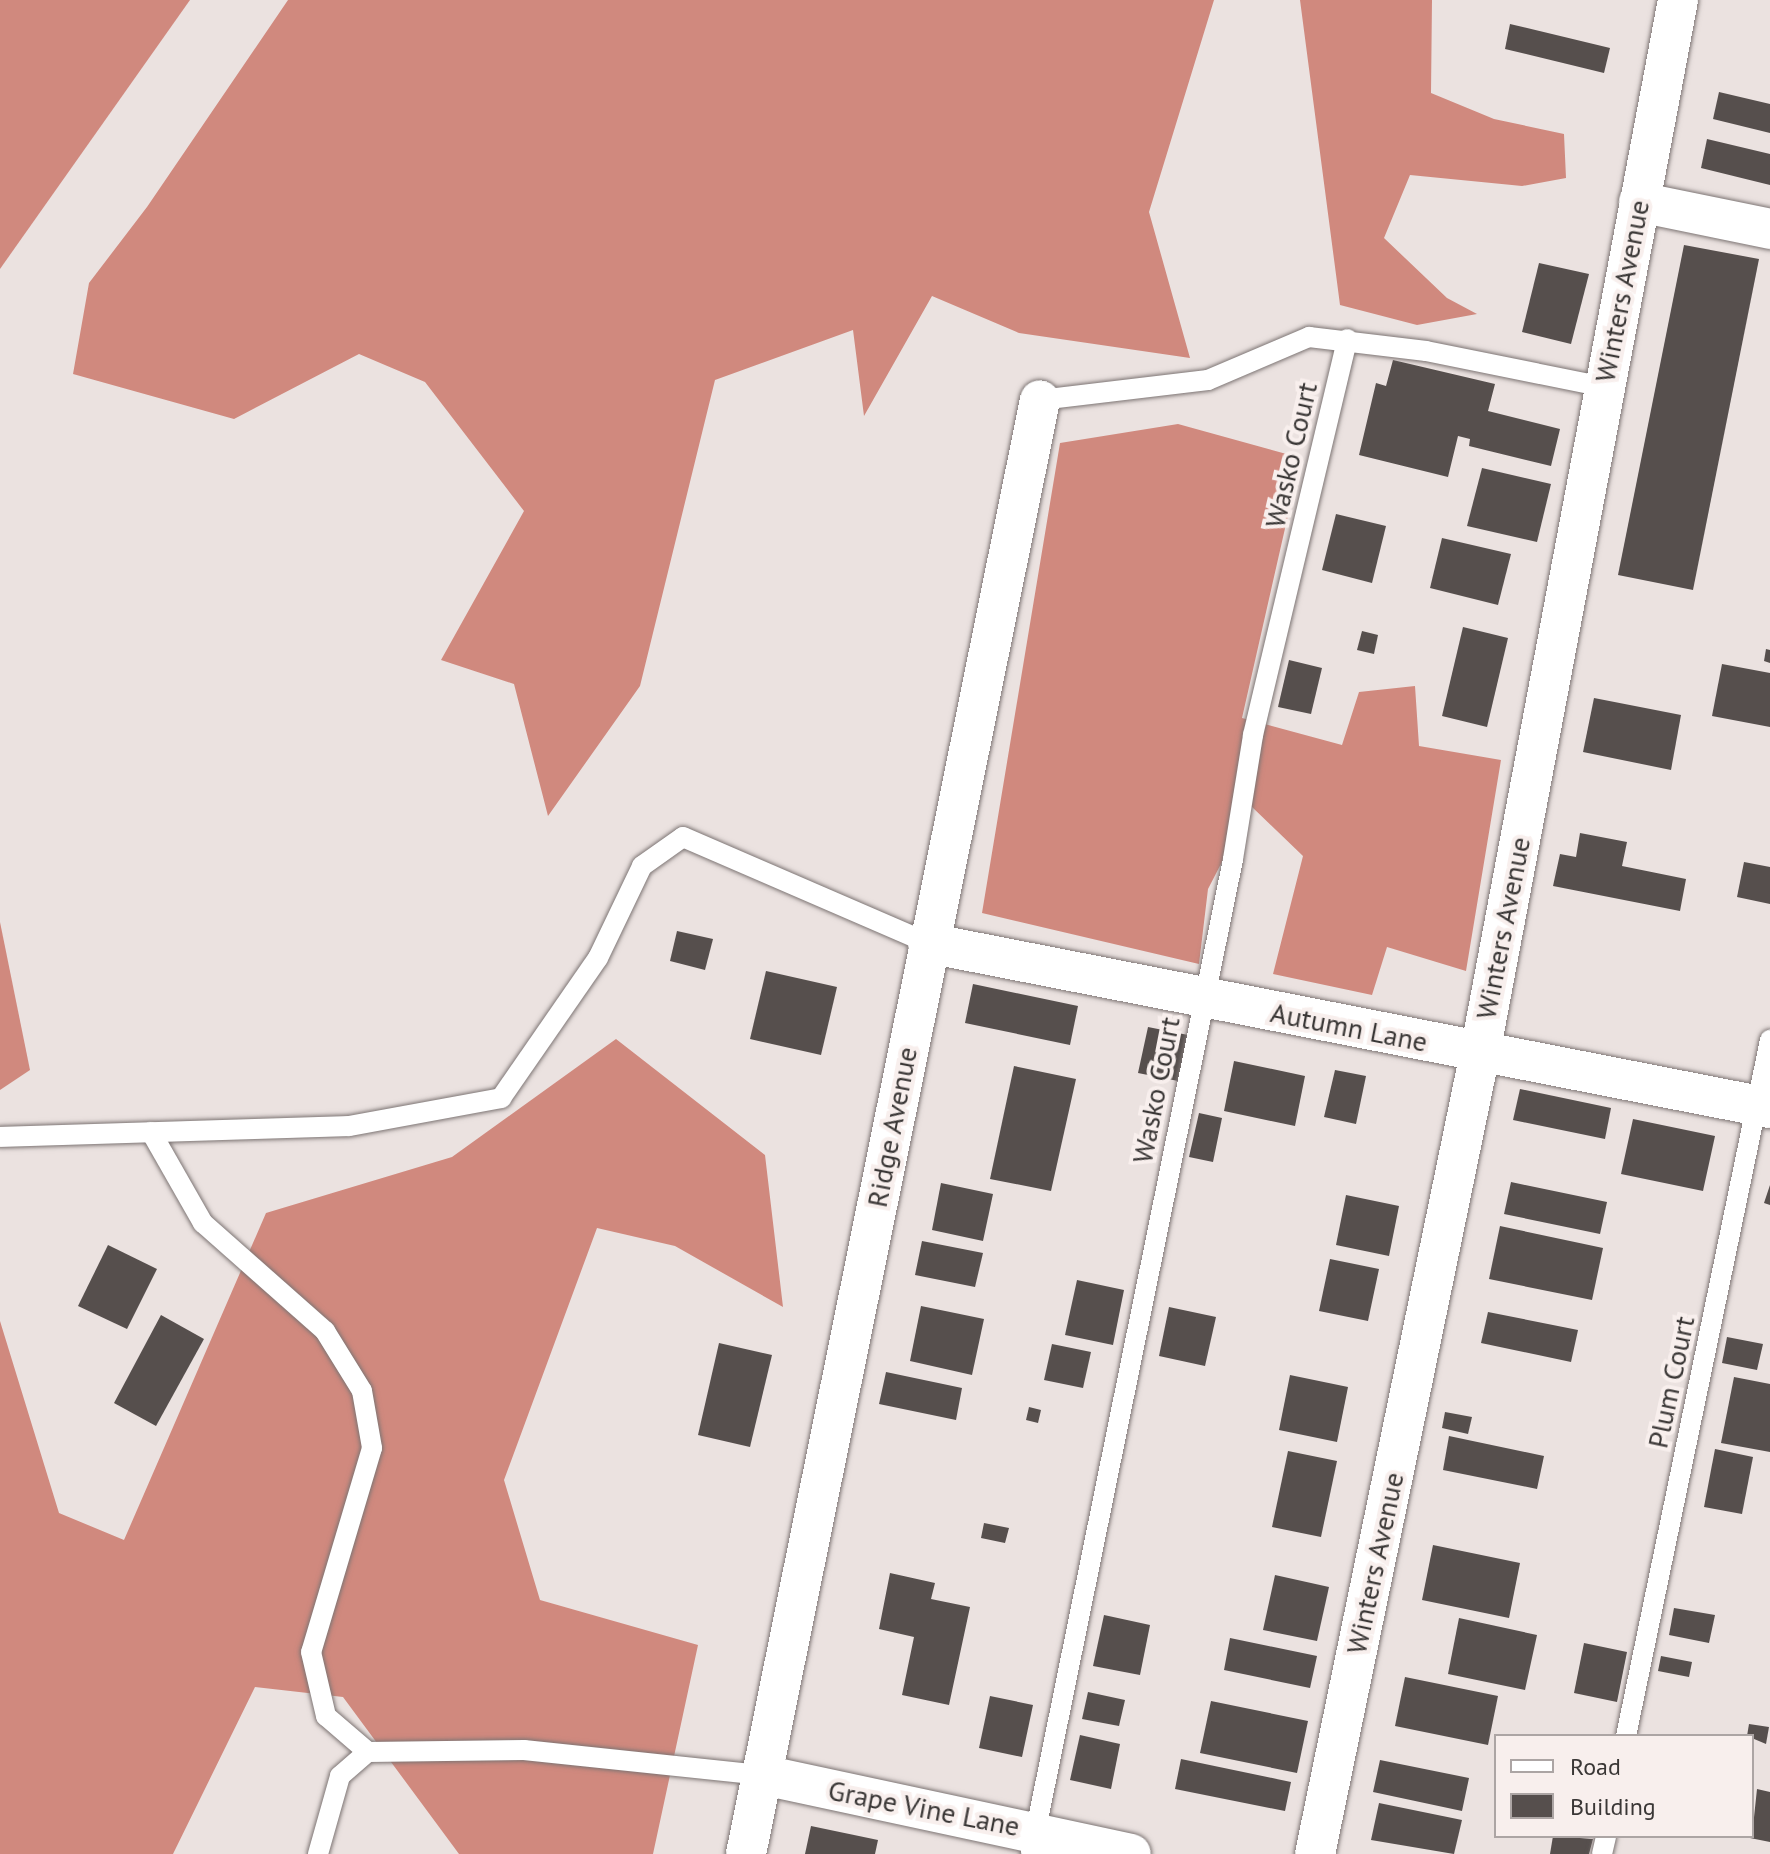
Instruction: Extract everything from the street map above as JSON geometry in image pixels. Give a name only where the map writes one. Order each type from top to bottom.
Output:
[{"type":"street","name":"Winters Avenue","points":[[1315,1854],[1480,1053],[1678,0]]},
{"type":"street","points":[[1639,202],[1770,229]]},
{"type":"street","name":"Ridge Avenue","points":[[746,1854],[1040,400]]},
{"type":"street","name":"Autumn Lane","points":[[928,943],[1764,1106]]},
{"type":"street","name":"Grape Vine Lane","points":[[763,1775],[1034,1842],[1131,1854]]},
{"type":"lane","points":[[1040,400],[1208,380],[1309,337],[1347,339],[1604,387]]},
{"type":"lane","name":"Wasko Court","points":[[1034,1842],[1253,735],[1347,339]]},
{"type":"lane","points":[[0,1137],[349,1126],[501,1098],[598,958],[642,866],[683,837],[928,943]]},
{"type":"lane","name":"Plum Court","points":[[1626,1734],[1764,1106],[1770,1040]]},
{"type":"lane","points":[[151,1132],[203,1223],[325,1331],[362,1391],[372,1448],[311,1652],[326,1716],[368,1752]]},
{"type":"lane","points":[[318,1854],[340,1776],[368,1752],[524,1750],[763,1775]]},
{"type":"shaded area","points":[[0,0],[190,0],[0,269]]},
{"type":"shaded area","points":[[288,0],[1214,0],[1149,212],[1190,358],[1019,333],[932,296],[864,416],[853,330],[715,380],[640,686],[548,816],[514,684],[441,660],[524,511],[425,382],[359,354],[234,419],[73,374],[89,283],[147,207]]},
{"type":"shaded area","points":[[1300,0],[1432,0],[1431,93],[1494,119],[1564,134],[1566,178],[1522,186],[1410,175],[1384,238],[1447,298],[1477,314],[1417,325],[1340,305]]},
{"type":"shaded area","points":[[1178,424],[1301,458],[1242,718],[1342,745],[1359,692],[1415,686],[1419,746],[1501,760],[1466,971],[1387,947],[1372,995],[1273,974],[1303,856],[1251,806],[1208,889],[1199,964],[982,913],[1060,443]]},
{"type":"shaded area","points":[[0,922],[30,1070],[0,1090]]},
{"type":"shaded area","points":[[616,1039],[765,1155],[783,1307],[675,1246],[597,1228],[504,1480],[540,1600],[698,1645],[653,1854],[459,1854],[343,1697],[255,1687],[173,1854],[0,1854],[0,1321],[59,1513],[124,1540],[266,1213],[452,1157]]},
{"type":"building","points":[[1510,24],[1610,48],[1604,73],[1505,49]]},
{"type":"building","points":[[1719,92],[1770,104],[1770,133],[1713,119]]},
{"type":"building","points":[[1707,139],[1770,154],[1770,185],[1701,168]]},
{"type":"building","points":[[1684,245],[1759,259],[1693,590],[1618,575]]},
{"type":"building","points":[[1539,263],[1589,274],[1571,344],[1522,332]]},
{"type":"building","points":[[1393,360],[1495,384],[1488,411],[1560,429],[1551,466],[1469,446],[1470,439],[1458,436],[1448,477],[1359,455],[1376,383],[1386,386]]},
{"type":"building","points":[[1482,468],[1551,484],[1537,542],[1467,526]]},
{"type":"building","points":[[1336,514],[1386,526],[1372,583],[1322,570]]},
{"type":"building","points":[[1442,538],[1511,554],[1498,605],[1430,588]]},
{"type":"building","points":[[1463,627],[1508,638],[1487,727],[1442,716]]},
{"type":"building","points":[[1362,631],[1378,635],[1374,654],[1357,650]]},
{"type":"building","points":[[1766,649],[1770,650],[1770,663],[1764,661]]},
{"type":"building","points":[[1289,660],[1322,668],[1311,714],[1278,707]]},
{"type":"building","points":[[1722,664],[1770,673],[1770,727],[1712,716]]},
{"type":"building","points":[[1594,698],[1681,715],[1671,770],[1583,752]]},
{"type":"building","points":[[1580,833],[1627,842],[1622,866],[1686,879],[1680,911],[1553,886],[1560,854],[1576,857]]},
{"type":"building","points":[[1744,862],[1770,867],[1770,904],[1737,897]]},
{"type":"building","points":[[677,931],[713,939],[705,970],[670,961]]},
{"type":"building","points":[[766,971],[837,987],[821,1055],[750,1039]]},
{"type":"building","points":[[973,984],[1078,1006],[1070,1045],[965,1023]]},
{"type":"building","points":[[1148,1027],[1188,1035],[1178,1081],[1138,1073]]},
{"type":"building","points":[[1234,1061],[1305,1076],[1295,1126],[1224,1111]]},
{"type":"building","points":[[1014,1066],[1076,1079],[1051,1191],[990,1179]]},
{"type":"building","points":[[1335,1070],[1366,1076],[1356,1124],[1324,1117]]},
{"type":"building","points":[[1520,1089],[1611,1108],[1605,1139],[1513,1120]]},
{"type":"building","points":[[1199,1113],[1222,1118],[1213,1162],[1189,1157]]},
{"type":"building","points":[[1633,1119],[1715,1136],[1703,1191],[1621,1174]]},
{"type":"building","points":[[1511,1182],[1607,1202],[1600,1234],[1504,1214]]},
{"type":"building","points":[[941,1183],[993,1194],[983,1241],[932,1230]]},
{"type":"building","points":[[1770,1185],[1770,1205],[1764,1203]]},
{"type":"building","points":[[1346,1195],[1399,1206],[1389,1256],[1336,1245]]},
{"type":"building","points":[[1500,1226],[1603,1248],[1592,1300],[1489,1279]]},
{"type":"building","points":[[922,1241],[983,1253],[975,1287],[915,1275]]},
{"type":"building","points":[[108,1245],[157,1269],[127,1329],[78,1306]]},
{"type":"building","points":[[1330,1259],[1379,1269],[1368,1321],[1319,1311]]},
{"type":"building","points":[[1077,1280],[1124,1290],[1113,1345],[1065,1335]]},
{"type":"building","points":[[921,1306],[984,1319],[972,1375],[910,1361]]},
{"type":"building","points":[[1169,1307],[1216,1317],[1205,1366],[1159,1356]]},
{"type":"building","points":[[1488,1312],[1578,1330],[1571,1362],[1481,1343]]},
{"type":"building","points":[[161,1315],[204,1339],[156,1426],[114,1403]]},
{"type":"building","points":[[1727,1337],[1763,1344],[1757,1370],[1722,1363]]},
{"type":"building","points":[[719,1343],[772,1355],[750,1447],[698,1435]]},
{"type":"building","points":[[1052,1344],[1091,1352],[1083,1388],[1044,1380]]},
{"type":"building","points":[[886,1372],[962,1388],[956,1420],[879,1404]]},
{"type":"building","points":[[1290,1375],[1348,1387],[1337,1442],[1279,1430]]},
{"type":"building","points":[[1734,1377],[1770,1384],[1770,1452],[1721,1443]]},
{"type":"building","points":[[1029,1407],[1041,1410],[1038,1423],[1026,1420]]},
{"type":"building","points":[[1445,1412],[1472,1417],[1468,1434],[1442,1428]]},
{"type":"building","points":[[1449,1436],[1544,1456],[1537,1489],[1443,1470]]},
{"type":"building","points":[[1715,1449],[1753,1457],[1742,1514],[1704,1507]]},
{"type":"building","points":[[1288,1451],[1337,1461],[1321,1537],[1272,1527]]},
{"type":"building","points":[[984,1523],[1009,1528],[1005,1543],[981,1538]]},
{"type":"building","points":[[1433,1545],[1520,1563],[1509,1618],[1422,1600]]},
{"type":"building","points":[[890,1573],[935,1583],[931,1599],[970,1607],[949,1705],[902,1695],[914,1637],[879,1629]]},
{"type":"building","points":[[1275,1575],[1329,1587],[1317,1641],[1263,1630]]},
{"type":"building","points":[[1674,1608],[1715,1615],[1709,1643],[1669,1635]]},
{"type":"building","points":[[1104,1615],[1150,1625],[1140,1675],[1093,1666]]},
{"type":"building","points":[[1459,1618],[1537,1635],[1525,1690],[1448,1674]]},
{"type":"building","points":[[1230,1638],[1317,1656],[1310,1688],[1224,1670]]},
{"type":"building","points":[[1584,1643],[1627,1652],[1617,1702],[1574,1693]]},
{"type":"building","points":[[1661,1656],[1692,1662],[1689,1677],[1658,1671]]},
{"type":"building","points":[[1405,1677],[1498,1696],[1488,1745],[1395,1726]]},
{"type":"building","points":[[1088,1692],[1125,1700],[1119,1726],[1082,1719]]},
{"type":"building","points":[[990,1696],[1033,1705],[1022,1757],[979,1748]]},
{"type":"building","points":[[1211,1701],[1308,1721],[1297,1773],[1200,1753]]},
{"type":"building","points":[[1749,1724],[1769,1727],[1766,1744],[1754,1739],[1754,1734],[1747,1734]]},
{"type":"building","points":[[1080,1735],[1120,1744],[1111,1789],[1070,1780]]},
{"type":"building","points":[[1181,1759],[1291,1782],[1285,1811],[1175,1789]]},
{"type":"building","points":[[1380,1760],[1469,1778],[1462,1811],[1373,1792]]},
{"type":"building","points":[[1757,1789],[1770,1792],[1770,1842],[1750,1838],[1754,1838]]},
{"type":"building","points":[[1379,1803],[1462,1820],[1454,1854],[1371,1840]]},
{"type":"building","points":[[811,1826],[878,1840],[875,1854],[805,1854]]},
{"type":"building","points":[[1553,1838],[1593,1839],[1589,1854],[1550,1854]]}]
